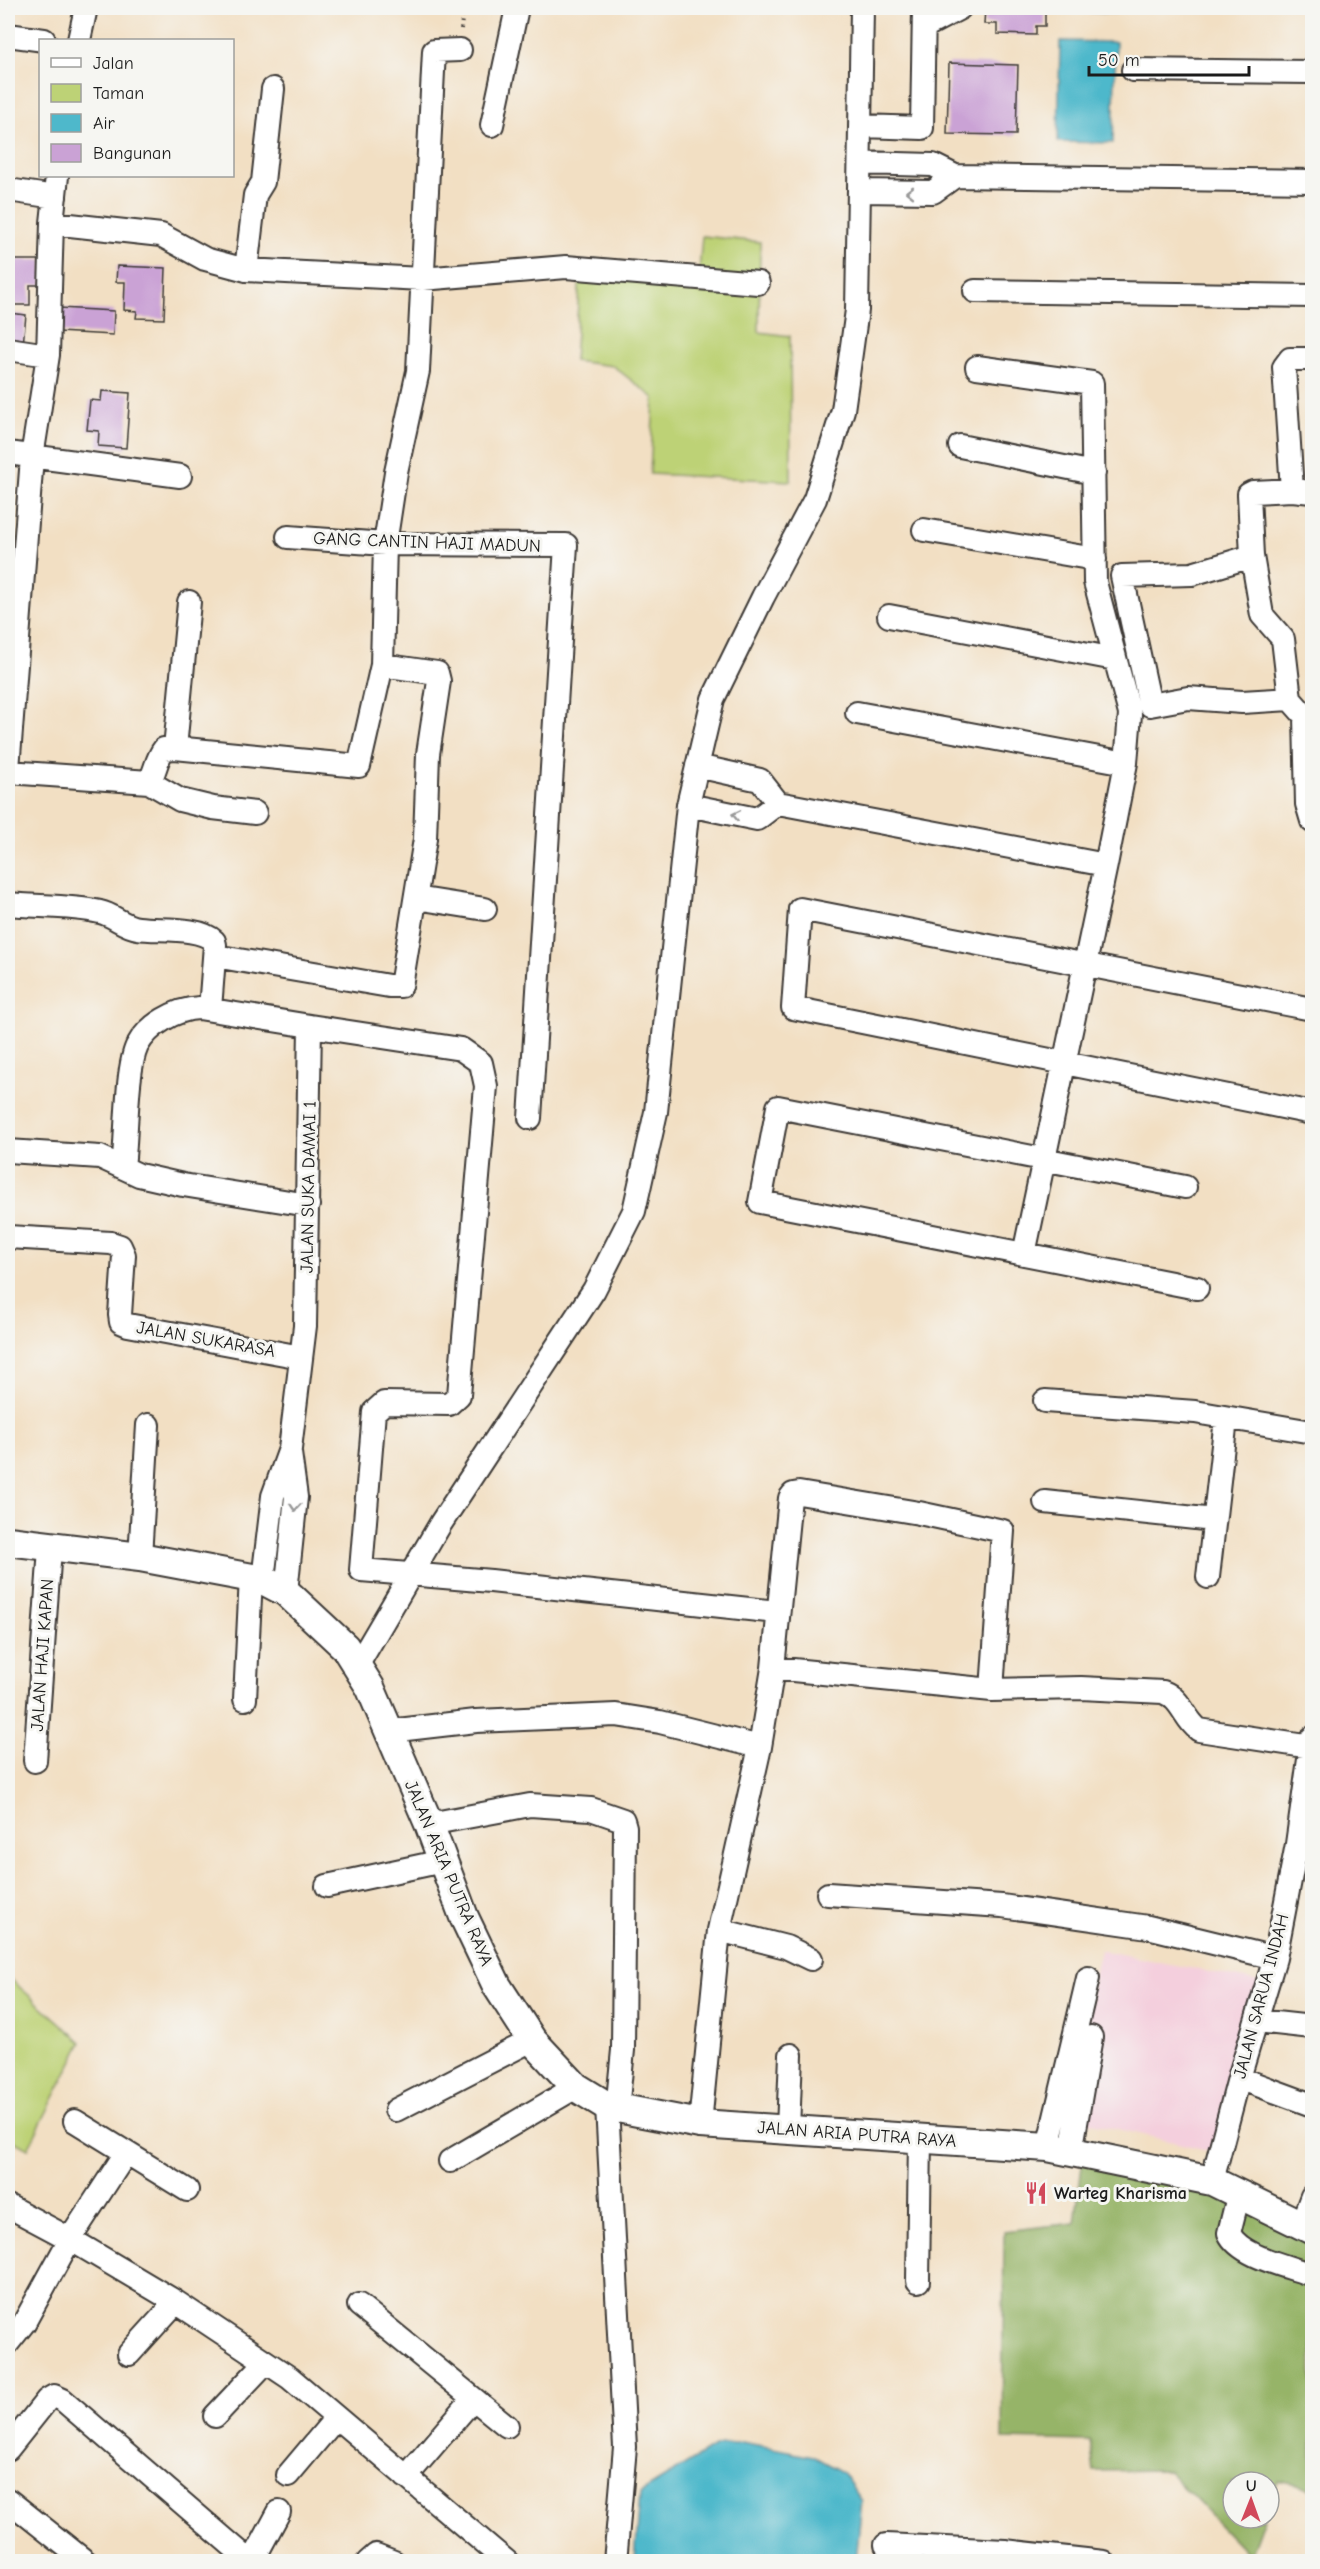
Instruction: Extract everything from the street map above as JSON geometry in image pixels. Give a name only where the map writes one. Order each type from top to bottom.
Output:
[{"type":"main road","points":[[8,1541],[50,1548],[141,1557],[267,1583]]},
{"type":"main road","name":"JALAN ARIA PUTRA RAYA","points":[[267,1583],[345,1647],[357,1666],[370,1688],[389,1731],[429,1824],[464,1917],[497,1986],[532,2040],[576,2087],[612,2108],[700,2124],[1059,2149],[1212,2181],[1307,2228]]},
{"type":"street","points":[[79,39],[86,8]]},
{"type":"street","points":[[492,125],[517,8]]},
{"type":"street","points":[[357,1666],[441,1523],[594,1290],[634,1211],[656,1112],[688,805],[713,699],[815,499],[843,410],[857,310],[862,8]]},
{"type":"street","points":[[861,126],[922,129],[924,17],[960,8]]},
{"type":"street","points":[[8,35],[39,39]]},
{"type":"street","points":[[149,782],[155,773],[158,755],[164,749],[175,748],[359,766],[382,665],[385,544],[396,472],[418,371],[434,51],[460,50]]},
{"type":"street","points":[[1133,70],[1312,72]]},
{"type":"street","points":[[246,270],[255,195],[263,182],[273,89]]},
{"type":"street","points":[[861,163],[933,165],[955,177],[1312,182]]},
{"type":"street","points":[[860,191],[933,192],[955,177]]},
{"type":"street","points":[[8,190],[56,186],[52,223],[48,355],[32,457],[13,621],[8,762],[149,782],[180,800],[213,808],[255,813]]},
{"type":"street","points":[[52,223],[161,235],[205,259],[246,270],[422,279],[566,267],[758,283]]},
{"type":"street","points":[[975,291],[1312,296]]},
{"type":"street","points":[[8,349],[48,355]]},
{"type":"street","points":[[1312,359],[1290,359],[1284,367],[1302,491],[1249,494],[1252,556],[1262,615],[1283,639],[1303,710],[1307,804],[1312,821]]},
{"type":"street","points":[[977,367],[1092,383],[1095,582],[1130,714],[1126,763],[1106,865],[1024,1254]]},
{"type":"street","points":[[960,446],[1094,473]]},
{"type":"street","points":[[8,453],[180,476]]},
{"type":"street","points":[[924,530],[1095,559]]},
{"type":"street","name":"GANG CANTIN HAJI MADUN","points":[[288,537],[385,544],[566,545],[530,1118]]},
{"type":"street","points":[[1252,556],[1192,574],[1122,576],[1150,705],[1188,698],[1303,710]]},
{"type":"street","points":[[175,748],[189,602]]},
{"type":"street","points":[[889,616],[1115,659]]},
{"type":"street","points":[[215,956],[400,986],[425,838],[428,754],[439,681],[437,673],[382,665]]},
{"type":"street","points":[[857,713],[1126,763]]},
{"type":"street","points":[[697,766],[760,780],[778,803],[1106,865]]},
{"type":"street","points":[[688,805],[757,819],[778,803]]},
{"type":"street","points":[[416,898],[485,909]]},
{"type":"street","points":[[8,904],[99,911],[126,926],[196,932],[214,941],[215,956],[210,1009]]},
{"type":"street","points":[[1312,1009],[800,909],[793,1008],[1312,1113]]},
{"type":"street","points":[[123,1167],[132,1068],[137,1046],[157,1024],[186,1009],[210,1009],[461,1049],[481,1063],[486,1086],[459,1395],[449,1404],[384,1403],[374,1412],[361,1570],[777,1612]]},
{"type":"street","name":"JALAN SUKA DAMAI 1","points":[[245,1699],[267,1583],[296,1497],[290,1449],[305,1326],[310,1026]]},
{"type":"street","points":[[1185,1186],[778,1107],[760,1202],[1197,1288]]},
{"type":"street","points":[[8,1151],[100,1156],[139,1175],[183,1185],[308,1205]]},
{"type":"street","name":"JALAN SUKARASA","points":[[8,1237],[111,1243],[120,1246],[124,1255],[120,1315],[121,1322],[128,1325],[301,1357]]},
{"type":"street","points":[[1045,1401],[1195,1412],[1312,1432]]},
{"type":"street","points":[[1208,1577],[1226,1419]]},
{"type":"street","points":[[141,1557],[148,1425]]},
{"type":"street","points":[[700,2124],[719,1930],[760,1747],[773,1668],[790,1498],[793,1494],[998,1528],[1003,1531],[992,1690]]},
{"type":"street","points":[[1045,1502],[1214,1520]]},
{"type":"street","name":"JALAN HAJI KAPAN","points":[[35,1761],[50,1548]]},
{"type":"street","points":[[773,1668],[992,1690],[1081,1689],[1163,1692],[1174,1696],[1199,1731],[1312,1742]]},
{"type":"street","points":[[389,1731],[476,1721],[616,1715],[660,1722],[760,1747]]},
{"type":"street","name":"JALAN SARUA INDAH","points":[[1212,2181],[1239,2078],[1275,1958],[1297,1845],[1312,1742]]},
{"type":"street","points":[[429,1824],[530,1805],[591,1809],[623,1820],[625,1827],[623,2050],[612,2108],[625,2447],[615,2562]]},
{"type":"street","points":[[327,1886],[443,1861]]},
{"type":"street","points":[[828,1894],[1002,1906],[1148,1928],[1275,1958]]},
{"type":"street","points":[[719,1930],[786,1947],[811,1959]]},
{"type":"street","points":[[1059,2149],[1088,1978]]},
{"type":"street","points":[[1257,2021],[1312,2027]]},
{"type":"street","points":[[1059,2149],[1091,2037]]},
{"type":"street","points":[[396,2110],[532,2040]]},
{"type":"street","points":[[788,2129],[791,2055]]},
{"type":"street","points":[[1239,2078],[1312,2104]]},
{"type":"street","points":[[450,2161],[576,2087]]},
{"type":"street","points":[[75,2121],[187,2190]]},
{"type":"street","points":[[918,2281],[920,2138]]},
{"type":"street","points":[[8,2343],[16,2319],[126,2153]]},
{"type":"street","points":[[1239,2193],[1229,2233],[1234,2243],[1250,2253],[1312,2275]]},
{"type":"street","points":[[1307,2228],[1312,2196]]},
{"type":"street","points":[[8,2206],[70,2239],[176,2302],[290,2378],[507,2562]]},
{"type":"street","points":[[129,2354],[176,2302]]},
{"type":"street","points":[[359,2305],[472,2400],[507,2426]]},
{"type":"street","points":[[215,2416],[266,2362]]},
{"type":"street","points":[[8,2449],[47,2400],[54,2396],[63,2400],[252,2562],[279,2512]]},
{"type":"street","points":[[405,2477],[472,2400]]},
{"type":"street","points":[[288,2475],[336,2418]]},
{"type":"street","points":[[8,2500],[86,2562]]},
{"type":"street","points":[[885,2545],[1005,2551],[1104,2562]]},
{"type":"street","points":[[369,2562],[376,2555],[394,2562]]},
{"type":"shaded area","points":[[1100,1950],[1265,1983],[1224,2154],[1062,2116]]},
{"type":"green space","points":[[702,236],[760,242],[759,332],[790,336],[791,481],[650,474],[654,398],[613,366],[574,361],[580,275],[698,283]]},
{"type":"green space","points":[[8,1977],[82,2042],[28,2149],[8,2138]]},
{"type":"green space","points":[[1083,2157],[1179,2177],[1312,2234],[1312,2488],[1281,2482],[1281,2470],[1221,2470],[1221,2526],[1167,2470],[1094,2471],[1090,2441],[1002,2439],[1004,2231],[1075,2223]]},
{"type":"green space","points":[[1225,2530],[1260,2530],[1250,2556]]},
{"type":"water","points":[[1087,8],[1115,8],[1115,13],[1087,12]]},
{"type":"water","points":[[1060,41],[1116,42],[1113,143],[1058,142]]},
{"type":"water","points":[[742,2442],[813,2456],[842,2472],[862,2501],[856,2561],[635,2561],[640,2493],[716,2446]]},
{"type":"building","points":[[985,8],[1045,8],[1045,26],[1036,26],[1036,35],[997,34],[997,24],[984,24]]},
{"type":"building","points":[[949,63],[1018,65],[1016,135],[947,134]]},
{"type":"building","points":[[8,260],[43,260],[42,285],[30,285],[30,305],[11,305],[11,291],[8,291]]},
{"type":"building","points":[[117,266],[166,268],[164,319],[136,318],[137,311],[124,310],[125,282],[116,282]]},
{"type":"building","points":[[8,308],[11,309],[10,313],[26,315],[23,345],[8,343]]},
{"type":"building","points":[[59,308],[114,311],[113,335],[58,332]]},
{"type":"building","points":[[102,391],[130,393],[126,448],[98,446],[99,431],[87,430],[90,400],[101,401]]},
{"type":"place","name":"Warteg Kharisma","points":[[1036,2193]]}]
